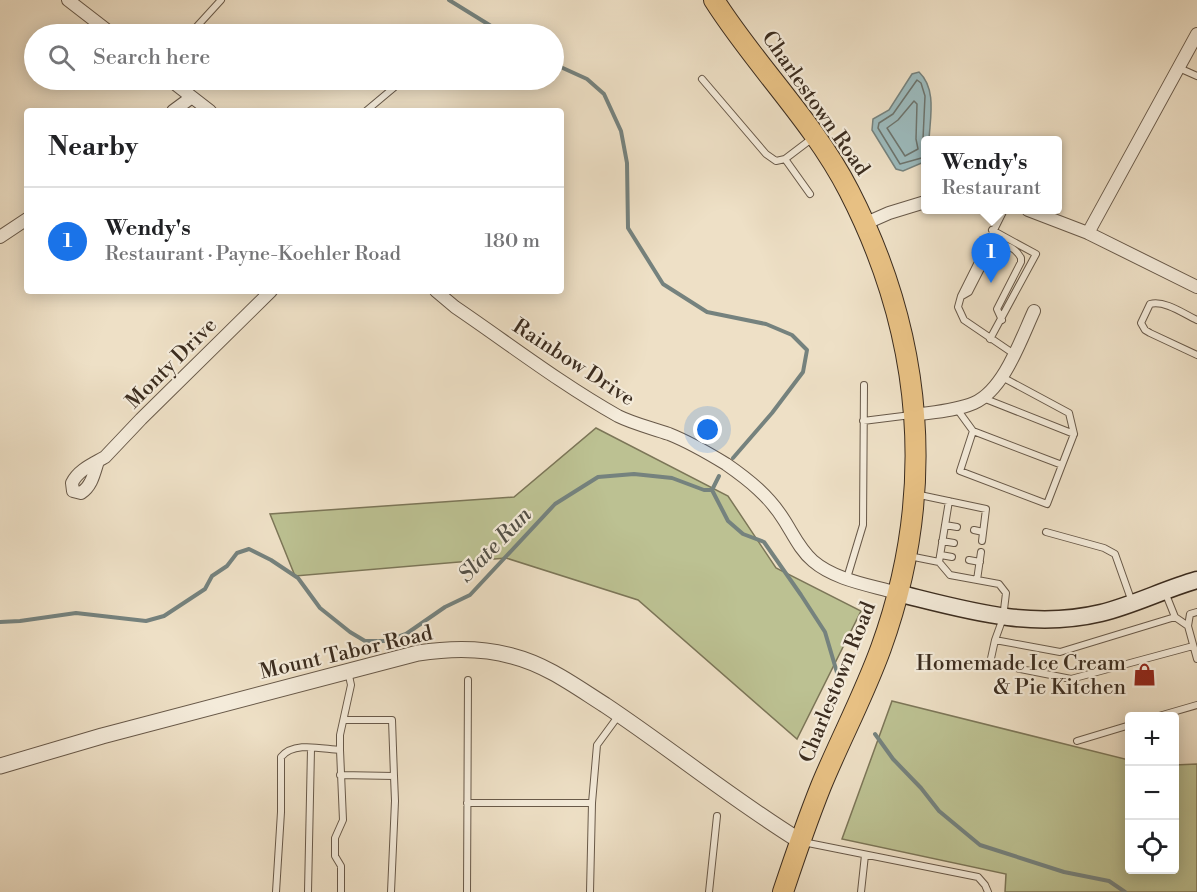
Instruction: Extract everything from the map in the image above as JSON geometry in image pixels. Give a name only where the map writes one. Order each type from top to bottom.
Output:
[{"type":"main road","name":"Charlestown Road","points":[[714,0],[814,137],[848,190],[893,296],[903,332],[914,415],[915,494],[907,555],[897,593],[882,646],[821,785],[783,892]]},
{"type":"main road","points":[[897,593],[1003,618],[1062,619],[1100,613],[1197,580]]},
{"type":"street","points":[[68,0],[99,24]]},
{"type":"street","points":[[1088,233],[1197,34]]},
{"type":"street","points":[[183,90],[206,108]]},
{"type":"street","points":[[177,108],[192,97]]},
{"type":"street","points":[[864,224],[921,203]]},
{"type":"street","points":[[1038,214],[1088,233],[1197,287]]},
{"type":"street","points":[[0,237],[24,221]]},
{"type":"street","name":"Monty Drive","points":[[98,461],[105,457],[141,418],[269,294]]},
{"type":"street","name":"Rainbow Drive","points":[[440,294],[455,307],[612,412],[697,447],[742,476],[762,491],[784,519],[803,551],[828,571],[897,593]]},
{"type":"street","points":[[914,415],[957,409],[983,398],[1001,377],[1015,354],[1034,311]]},
{"type":"street","name":"Mount Tabor Road","points":[[0,766],[102,736],[348,671],[441,649],[490,651],[537,664],[559,675],[620,715],[763,818],[800,841]]},
{"type":"lane","points":[[199,24],[221,0]]},
{"type":"lane","points":[[1178,68],[1197,76]]},
{"type":"lane","points":[[702,79],[766,154],[776,161],[785,159],[814,137]]},
{"type":"lane","points":[[370,108],[392,90]]},
{"type":"lane","points":[[785,159],[810,194]]},
{"type":"lane","points":[[1002,214],[992,230],[958,307],[964,320],[1015,354]]},
{"type":"lane","points":[[990,339],[1036,254],[992,230]]},
{"type":"lane","points":[[961,297],[969,292],[993,245],[998,243],[1015,249],[1021,262],[997,309],[1002,320]]},
{"type":"lane","points":[[1197,320],[1166,305],[1155,303],[1150,304],[1141,323],[1145,330],[1197,355]]},
{"type":"lane","points":[[973,431],[960,471],[1047,504],[1074,435],[1069,413],[1001,377]]},
{"type":"lane","points":[[847,578],[862,525],[864,385]]},
{"type":"lane","points":[[983,398],[1074,435]]},
{"type":"lane","points":[[957,409],[973,431],[1062,465]]},
{"type":"lane","points":[[863,421],[914,415]]},
{"type":"lane","points":[[915,494],[986,509],[982,541]]},
{"type":"lane","points":[[949,501],[940,559],[950,575],[999,584],[1006,593],[1003,618],[994,640],[990,663],[1071,679],[1193,646]]},
{"type":"lane","points":[[945,525],[957,527]]},
{"type":"lane","points":[[974,530],[984,532]]},
{"type":"lane","points":[[1046,532],[1104,548],[1115,554],[1133,603]]},
{"type":"lane","points":[[942,541],[954,543]]},
{"type":"lane","points":[[977,580],[981,552]]},
{"type":"lane","points":[[907,555],[940,559],[952,557]]},
{"type":"lane","points":[[969,560],[980,562]]},
{"type":"lane","points":[[1165,591],[1174,617],[1188,626]]},
{"type":"lane","points":[[1197,612],[1190,614],[1188,626],[1197,659]]},
{"type":"lane","points":[[994,640],[1060,652],[1174,617]]},
{"type":"lane","points":[[341,892],[341,866],[335,856],[335,838],[343,820],[340,750],[351,684],[348,671]]},
{"type":"lane","points":[[467,892],[468,680]]},
{"type":"lane","points":[[1175,712],[1197,705]]},
{"type":"lane","points":[[590,892],[592,803],[597,745],[620,715]]},
{"type":"lane","points":[[344,720],[392,720],[395,801],[391,892]]},
{"type":"lane","points":[[1077,741],[1125,727]]},
{"type":"lane","points":[[276,892],[280,757],[291,749],[340,750]]},
{"type":"lane","points":[[308,892],[311,749]]},
{"type":"lane","points":[[340,775],[394,776]]},
{"type":"lane","points":[[467,803],[592,803]]},
{"type":"lane","points":[[709,892],[717,816]]},
{"type":"lane","points":[[800,841],[978,878],[986,885],[988,892]]},
{"type":"lane","points":[[861,892],[866,855]]},
{"type":"green space","points":[[596,428],[728,496],[776,568],[861,611],[797,739],[638,600],[506,558],[295,576],[270,514],[514,497]]},
{"type":"green space","points":[[892,701],[1125,759],[1125,874],[1179,874],[1179,765],[1197,764],[1197,892],[1005,892],[1006,874],[842,839]]},
{"type":"water","points":[[919,72],[928,87],[931,113],[929,136],[921,136],[921,163],[903,171],[896,169],[872,130],[873,119],[889,110],[912,74]]},
{"type":"waterway","points":[[449,0],[488,24]]},
{"type":"waterway","points":[[564,69],[587,79],[604,94],[621,131],[627,163],[628,228],[663,284],[707,312],[766,324],[792,335],[807,350],[803,372],[772,413],[733,458]]},
{"type":"waterway","name":"Slate Run","points":[[0,622],[76,613],[146,621],[164,616],[205,589],[212,576],[227,566],[237,553],[249,549],[298,578],[320,608],[350,632],[365,641],[386,641],[406,634],[445,607],[470,595],[555,504],[598,477],[634,474],[672,478],[704,490],[712,490]]},
{"type":"waterway","points":[[719,476],[712,490],[728,521],[743,534],[764,542],[825,632],[838,676]]},
{"type":"waterway","points":[[875,734],[893,759],[939,811],[980,845],[1064,872],[1109,881],[1125,892]]},
{"type":"place","name":"Wendy's","points":[[991,283]]},
{"type":"place","name":"Homemade Ice Cream & Pie Kitchen","points":[[1144,675]]}]
